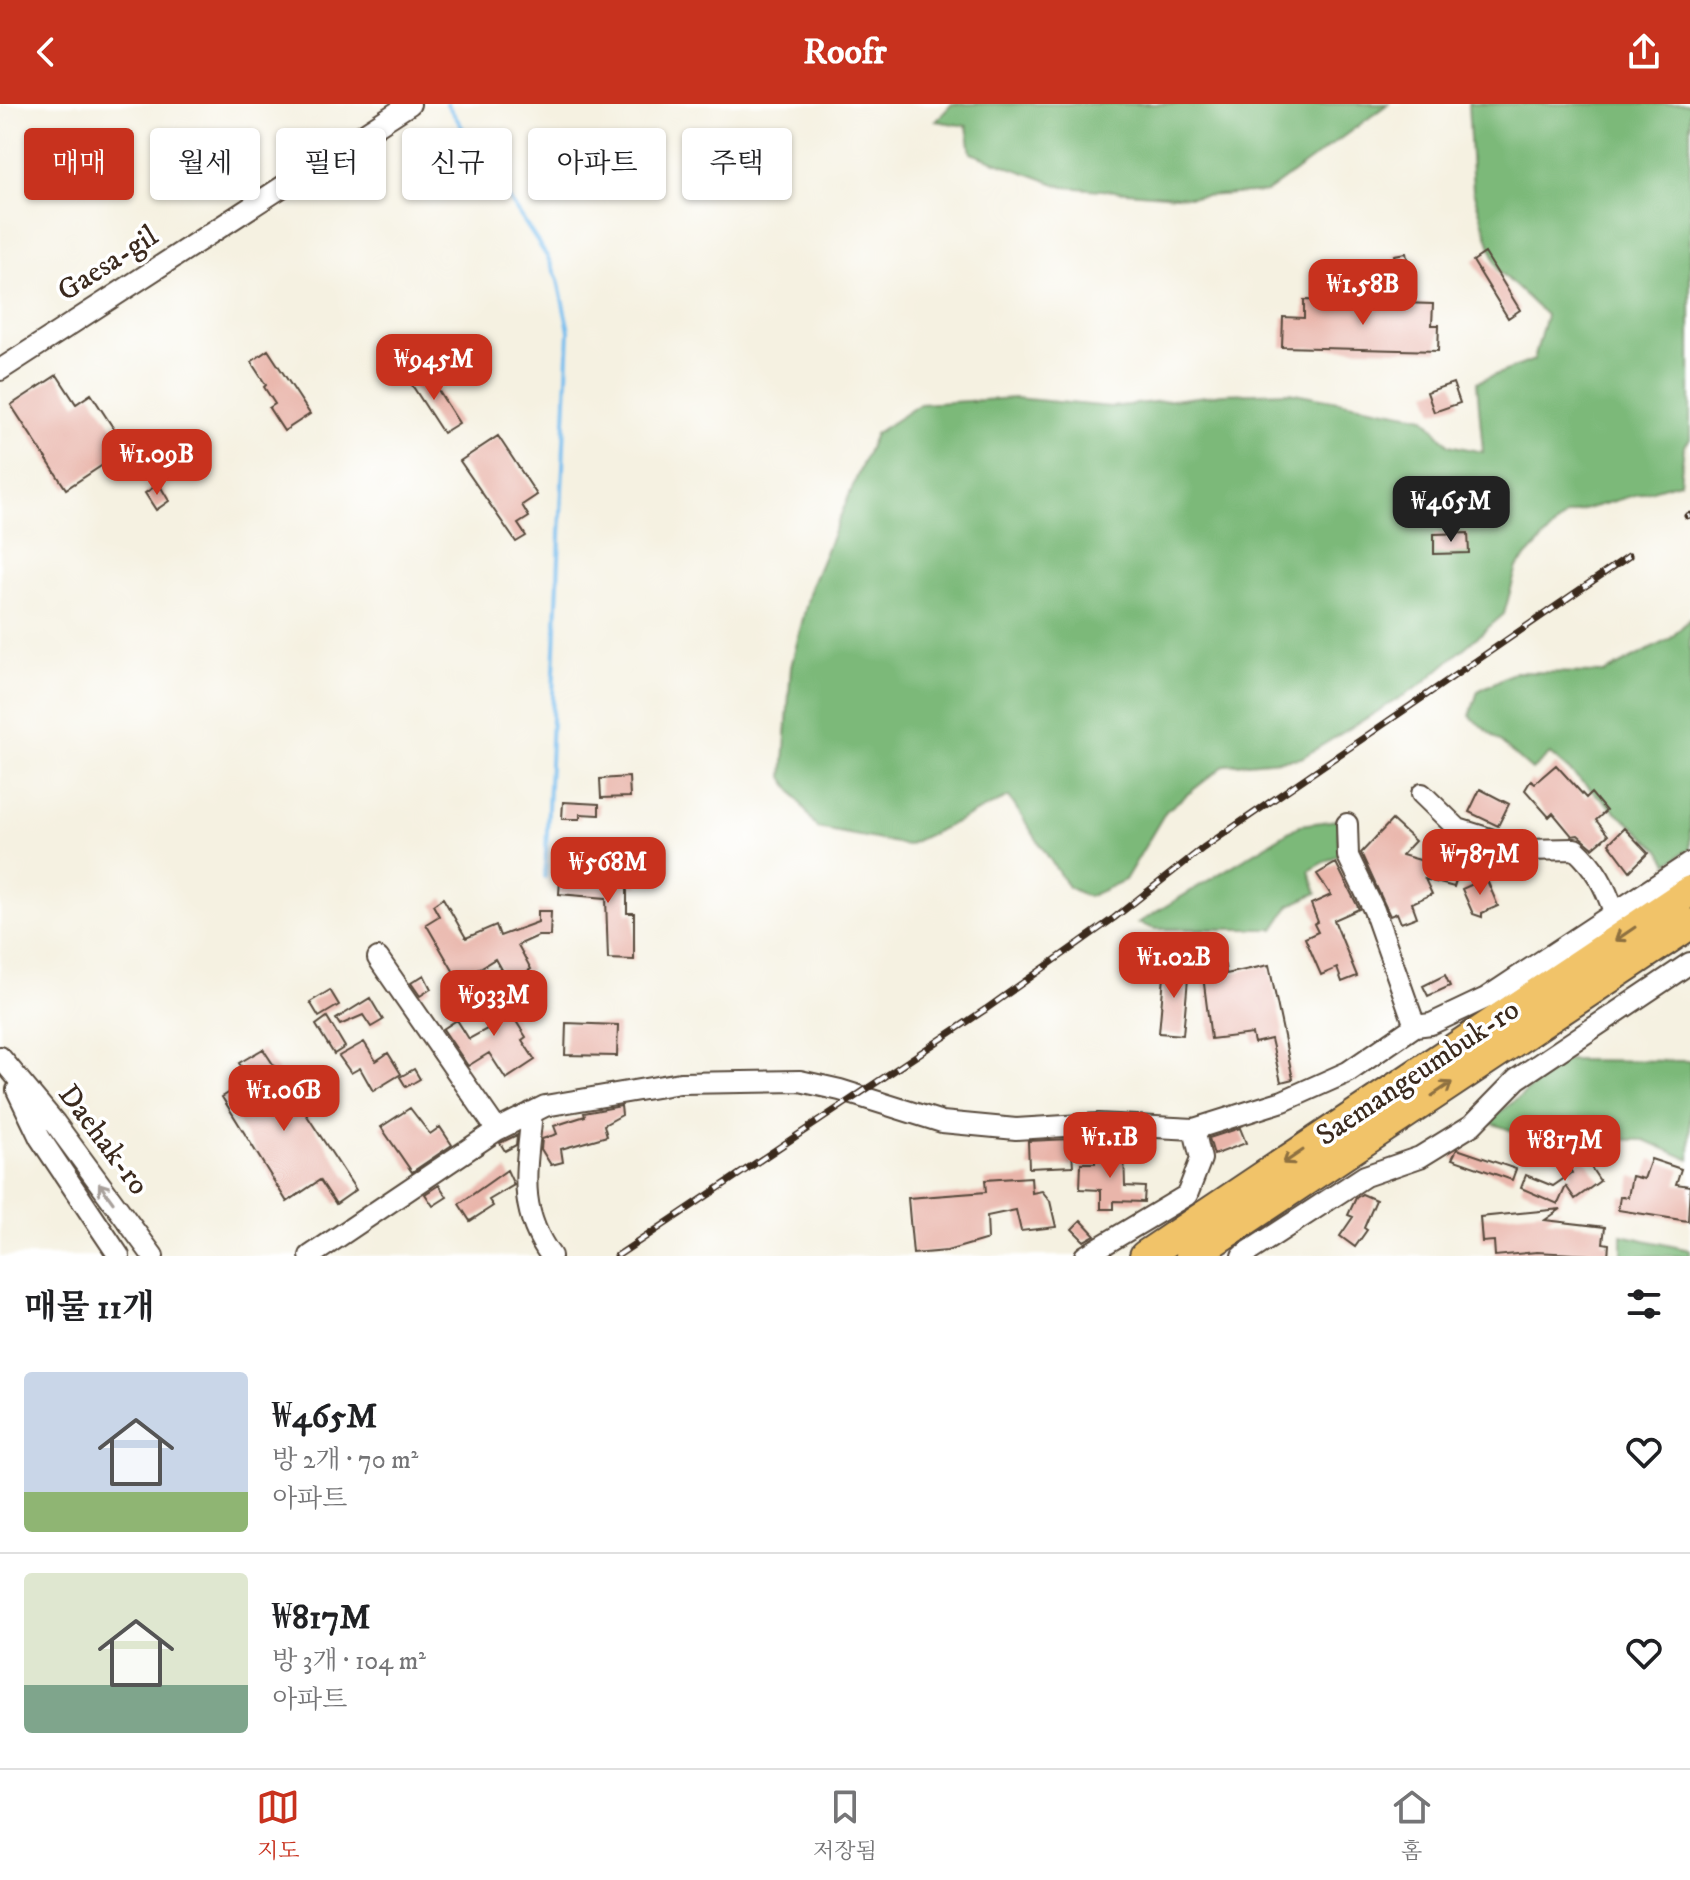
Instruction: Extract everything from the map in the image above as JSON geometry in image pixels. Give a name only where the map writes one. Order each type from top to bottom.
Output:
[{"type":"highway","name":"Saemangeumbuk-ro","points":[[1145,1256],[1690,891]]},
{"type":"highway","name":"Saemangeumbuk-ro","points":[[1191,1256],[1690,924]]},
{"type":"street","name":"Gaesa-gil","points":[[0,370],[410,104]]},
{"type":"street","points":[[1422,794],[1458,829],[1525,850],[1575,849],[1591,863],[1604,884],[1614,912]]},
{"type":"street","points":[[1347,824],[1348,856],[1374,910],[1415,1026]]},
{"type":"street","points":[[310,1256],[497,1130],[532,1112],[545,1106],[680,1083],[800,1081],[840,1090],[942,1122],[1016,1129],[1098,1124],[1194,1129],[1283,1101],[1348,1072],[1415,1026],[1431,1024],[1486,998],[1690,863]]},
{"type":"street","points":[[378,958],[497,1130]]},
{"type":"street","points":[[1242,1256],[1365,1176],[1420,1157],[1472,1125],[1517,1079],[1690,963]]},
{"type":"street","name":"Daehak-ro","points":[[1,1059],[40,1138],[119,1256]]},
{"type":"street","name":"Daehak-ro","points":[[1,1059],[55,1123],[153,1256]]},
{"type":"street","points":[[532,1112],[525,1195],[534,1233],[551,1256]]},
{"type":"street","points":[[1085,1256],[1187,1195],[1201,1159],[1194,1129]]},
{"type":"green space","points":[[952,104],[1388,104],[1267,192],[1189,197],[1064,187],[971,153],[967,126],[936,121]]},
{"type":"green space","points":[[1468,104],[1690,104],[1690,439],[1684,447],[1680,482],[1566,515],[1517,567],[1504,614],[1421,685],[1301,758],[1225,765],[1166,811],[1125,880],[1088,897],[1068,887],[1009,797],[907,845],[817,828],[783,777],[791,667],[811,586],[875,434],[920,404],[1015,398],[1111,407],[1223,394],[1289,392],[1424,417],[1449,445],[1483,452],[1477,382],[1534,360],[1546,315],[1498,270],[1473,191]]},
{"type":"green space","points":[[1690,619],[1690,849],[1668,863],[1660,850],[1550,754],[1532,770],[1470,716],[1478,691],[1515,672],[1604,673],[1670,639]]},
{"type":"green space","points":[[1338,820],[1339,854],[1309,871],[1317,893],[1290,905],[1274,929],[1155,929],[1138,923],[1300,825]]},
{"type":"green space","points":[[1566,1060],[1690,1061],[1690,1160],[1645,1140],[1532,1138],[1488,1122]]},
{"type":"green space","points":[[1622,1235],[1690,1250],[1690,1256],[1622,1256]]},
{"type":"building","points":[[1406,253],[1411,276],[1399,279],[1394,255]]},
{"type":"building","points":[[1485,253],[1520,310],[1508,318],[1473,261]]},
{"type":"building","points":[[1304,300],[1433,304],[1432,325],[1439,325],[1438,351],[1282,347],[1283,317],[1304,318]]},
{"type":"building","points":[[268,350],[310,414],[284,431],[269,408],[275,404],[264,387],[266,385],[251,362]]},
{"type":"building","points":[[426,371],[459,423],[443,433],[410,382]]},
{"type":"building","points":[[57,375],[76,404],[91,394],[127,449],[66,489],[11,405]]},
{"type":"building","points":[[1453,383],[1460,403],[1434,412],[1427,392]]},
{"type":"building","points":[[498,436],[537,495],[522,505],[529,517],[518,524],[526,536],[516,542],[460,461]]},
{"type":"building","points":[[159,484],[169,501],[156,510],[145,493]]},
{"type":"building","points":[[1468,533],[1469,553],[1434,554],[1434,534]]},
{"type":"building","points":[[1556,765],[1586,798],[1591,793],[1606,811],[1596,820],[1608,835],[1593,848],[1578,835],[1572,836],[1553,813],[1549,817],[1525,790],[1531,780],[1535,783]]},
{"type":"building","points":[[629,777],[630,797],[601,798],[600,779]]},
{"type":"building","points":[[1480,789],[1509,804],[1498,826],[1469,812]]},
{"type":"building","points":[[563,802],[599,804],[599,815],[580,814],[580,819],[562,819]]},
{"type":"building","points":[[1392,820],[1415,841],[1402,855],[1459,871],[1454,887],[1425,879],[1432,894],[1412,903],[1417,917],[1401,923],[1397,913],[1390,916],[1361,853]]},
{"type":"building","points":[[1624,828],[1648,853],[1630,871],[1609,843]]},
{"type":"building","points":[[562,852],[569,852],[571,881],[600,882],[600,878],[607,878],[607,873],[638,868],[638,887],[627,886],[627,913],[634,913],[634,960],[608,959],[606,898],[559,894]]},
{"type":"building","points":[[1336,863],[1359,909],[1334,920],[1357,976],[1342,982],[1337,968],[1321,975],[1305,938],[1318,932],[1314,924],[1318,922],[1311,904],[1331,895],[1317,874]]},
{"type":"building","points":[[1486,878],[1498,906],[1482,913],[1482,917],[1473,914],[1462,889]]},
{"type":"building","points":[[443,898],[466,938],[496,925],[500,936],[538,922],[538,911],[551,911],[550,936],[538,936],[518,945],[531,969],[508,982],[495,959],[459,981],[426,924],[439,916],[433,905]]},
{"type":"building","points":[[1165,965],[1189,967],[1183,1035],[1159,1033]]},
{"type":"building","points":[[1225,965],[1226,974],[1269,965],[1293,1079],[1281,1082],[1271,1039],[1254,1043],[1252,1034],[1211,1039],[1202,968]]},
{"type":"building","points":[[424,975],[431,989],[420,996],[411,983]]},
{"type":"building","points":[[1445,975],[1450,986],[1428,996],[1423,986]]},
{"type":"building","points":[[330,990],[339,1005],[319,1017],[310,1002]]},
{"type":"building","points":[[497,991],[526,1037],[522,1040],[535,1060],[506,1079],[489,1053],[468,1066],[443,1029],[457,1020],[469,1039],[489,1028],[474,1006]]},
{"type":"building","points":[[370,998],[383,1020],[371,1027],[363,1015],[340,1025],[336,1019]]},
{"type":"building","points":[[327,1017],[345,1047],[334,1054],[316,1025]]},
{"type":"building","points":[[566,1023],[618,1025],[617,1056],[565,1055]]},
{"type":"building","points":[[364,1042],[376,1061],[388,1053],[401,1074],[373,1091],[360,1068],[351,1073],[339,1056]]},
{"type":"building","points":[[263,1049],[356,1190],[336,1204],[320,1180],[287,1202],[222,1097],[250,1080],[239,1063]]},
{"type":"building","points":[[414,1069],[420,1079],[406,1087],[400,1077]]},
{"type":"building","points":[[621,1106],[622,1115],[604,1125],[607,1136],[561,1149],[563,1162],[551,1165],[541,1149],[542,1139],[557,1134],[554,1126],[585,1116],[584,1113]]},
{"type":"building","points":[[410,1108],[430,1134],[440,1127],[452,1145],[412,1172],[381,1127]]},
{"type":"building","points":[[1240,1128],[1246,1143],[1214,1155],[1209,1138]]},
{"type":"building","points":[[517,1135],[516,1145],[505,1151],[500,1143]]},
{"type":"building","points":[[1071,1139],[1073,1166],[1029,1168],[1028,1141]]},
{"type":"building","points":[[1457,1149],[1516,1169],[1512,1180],[1452,1159]]},
{"type":"building","points":[[1124,1152],[1125,1186],[1145,1187],[1144,1202],[1114,1201],[1114,1209],[1101,1209],[1101,1190],[1080,1189],[1081,1163],[1095,1163],[1095,1153]]},
{"type":"building","points":[[1584,1157],[1600,1181],[1575,1199],[1566,1186],[1558,1204],[1521,1188],[1526,1175],[1553,1186],[1572,1173],[1569,1167]]},
{"type":"building","points":[[1651,1159],[1681,1169],[1676,1184],[1690,1186],[1688,1221],[1618,1210],[1620,1196],[1628,1197],[1632,1176],[1644,1179]]},
{"type":"building","points":[[507,1170],[514,1185],[489,1200],[493,1206],[470,1221],[459,1204]]},
{"type":"building","points":[[1031,1177],[1032,1193],[1042,1191],[1050,1201],[1056,1227],[1021,1231],[1016,1210],[987,1216],[988,1239],[947,1251],[913,1254],[908,1198],[986,1192],[985,1180]]},
{"type":"building","points":[[439,1185],[447,1197],[433,1206],[425,1194]]},
{"type":"building","points":[[1362,1194],[1376,1200],[1364,1228],[1367,1230],[1355,1247],[1340,1236],[1353,1217],[1348,1215],[1356,1198]]},
{"type":"building","points":[[1561,1209],[1545,1220],[1605,1227],[1603,1243],[1609,1244],[1608,1256],[1537,1252],[1495,1256],[1494,1241],[1482,1242],[1480,1217]]},
{"type":"building","points":[[1081,1220],[1095,1235],[1084,1241],[1072,1229]]},
{"type":"waterway","points":[[447,104],[548,258],[558,280],[569,331],[545,877]]},
{"type":"railway","points":[[617,1256],[986,1009],[1114,918],[1203,848],[1629,556]]}]
